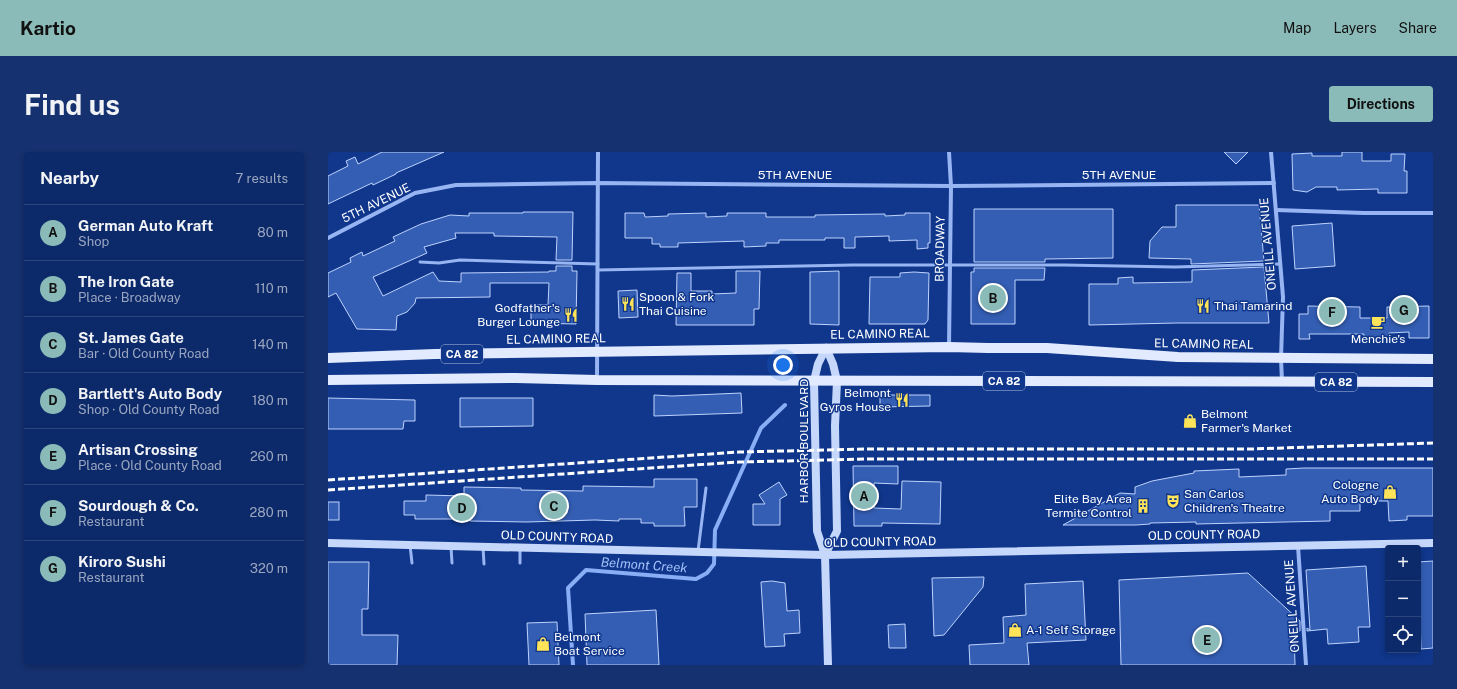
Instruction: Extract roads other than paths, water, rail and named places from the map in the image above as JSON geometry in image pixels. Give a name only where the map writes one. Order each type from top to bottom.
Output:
[{"type":"main road","name":"EL CAMINO REAL","points":[[328,358],[435,354],[949,347],[1041,348],[1162,356],[1433,359]]},
{"type":"main road","name":"HARBOR BOULEVARD","points":[[825,555],[837,531],[835,426],[837,381],[833,364],[826,348]]},
{"type":"main road","name":"HARBOR BOULEVARD","points":[[826,348],[818,364],[814,381],[817,531],[825,555],[828,665]]},
{"type":"main road","name":"CA 82","points":[[328,380],[516,378],[814,381],[1170,380],[1433,382]]},
{"type":"main road","name":"OLD COUNTY ROAD","points":[[328,543],[825,555],[1433,543]]},
{"type":"street","points":[[597,380],[598,152]]},
{"type":"street","name":"BROADWAY","points":[[949,152],[951,186],[949,347]]},
{"type":"street","name":"ONEILL AVENUE","points":[[1271,152],[1283,297],[1281,358],[1282,382]]},
{"type":"street","name":"5TH AVENUE","points":[[328,238],[415,193],[456,185],[597,183],[951,186],[1274,183]]},
{"type":"street","points":[[1276,210],[1364,213],[1433,213]]},
{"type":"street","name":"ONEILL AVENUE","points":[[1298,546],[1306,665]]},
{"type":"lane","points":[[420,262],[439,263],[460,260],[598,264]]},
{"type":"lane","points":[[598,270],[853,265],[1175,267],[1280,264]]},
{"type":"lane","points":[[698,553],[706,488]]},
{"type":"lane","points":[[410,545],[412,564]]},
{"type":"lane","points":[[451,546],[452,563]]},
{"type":"lane","points":[[483,547],[484,564]]},
{"type":"lane","points":[[520,548],[520,562]]},
{"type":"waterway","name":"Belmont Creek","points":[[573,665],[568,588],[586,570],[696,579],[707,573],[714,564],[715,530],[761,428],[785,405]]},
{"type":"railway","points":[[328,480],[739,452],[868,449],[1252,449],[1433,443]]},
{"type":"railway","points":[[328,490],[739,462],[868,459],[1433,459]]},
{"type":"place","name":"The Iron Gate","points":[[993,298]]},
{"type":"place","name":"Spoon & Fork Thai Cuisine","points":[[628,304]]},
{"type":"place","name":"Thai Tamarind","points":[[1203,306]]},
{"type":"place","name":"Kiroro Sushi","points":[[1404,310]]},
{"type":"place","name":"Sourdough & Co.","points":[[1332,312]]},
{"type":"place","name":"Godfather's Burger Lounge","points":[[571,315]]},
{"type":"place","name":"Menchie's","points":[[1378,322]]},
{"type":"place","name":"Belmont Gyros House","points":[[902,400]]},
{"type":"place","name":"Belmont Farmer's Market","points":[[1190,421]]},
{"type":"place","name":"Cologne Auto Body","points":[[1390,492]]},
{"type":"place","name":"German Auto Kraft","points":[[864,496]]},
{"type":"place","name":"San Carlos Children's Theatre","points":[[1173,501]]},
{"type":"place","name":"St. James Gate","points":[[554,506]]},
{"type":"place","name":"Elite Bay Area Termite Control","points":[[1143,506]]},
{"type":"place","name":"Bartlett's Auto Body","points":[[462,508]]},
{"type":"place","name":"A-1 Self Storage","points":[[1015,630]]},
{"type":"place","name":"Artisan Crossing","points":[[1207,640]]},
{"type":"place","name":"Belmont Boat Service","points":[[543,644]]}]
